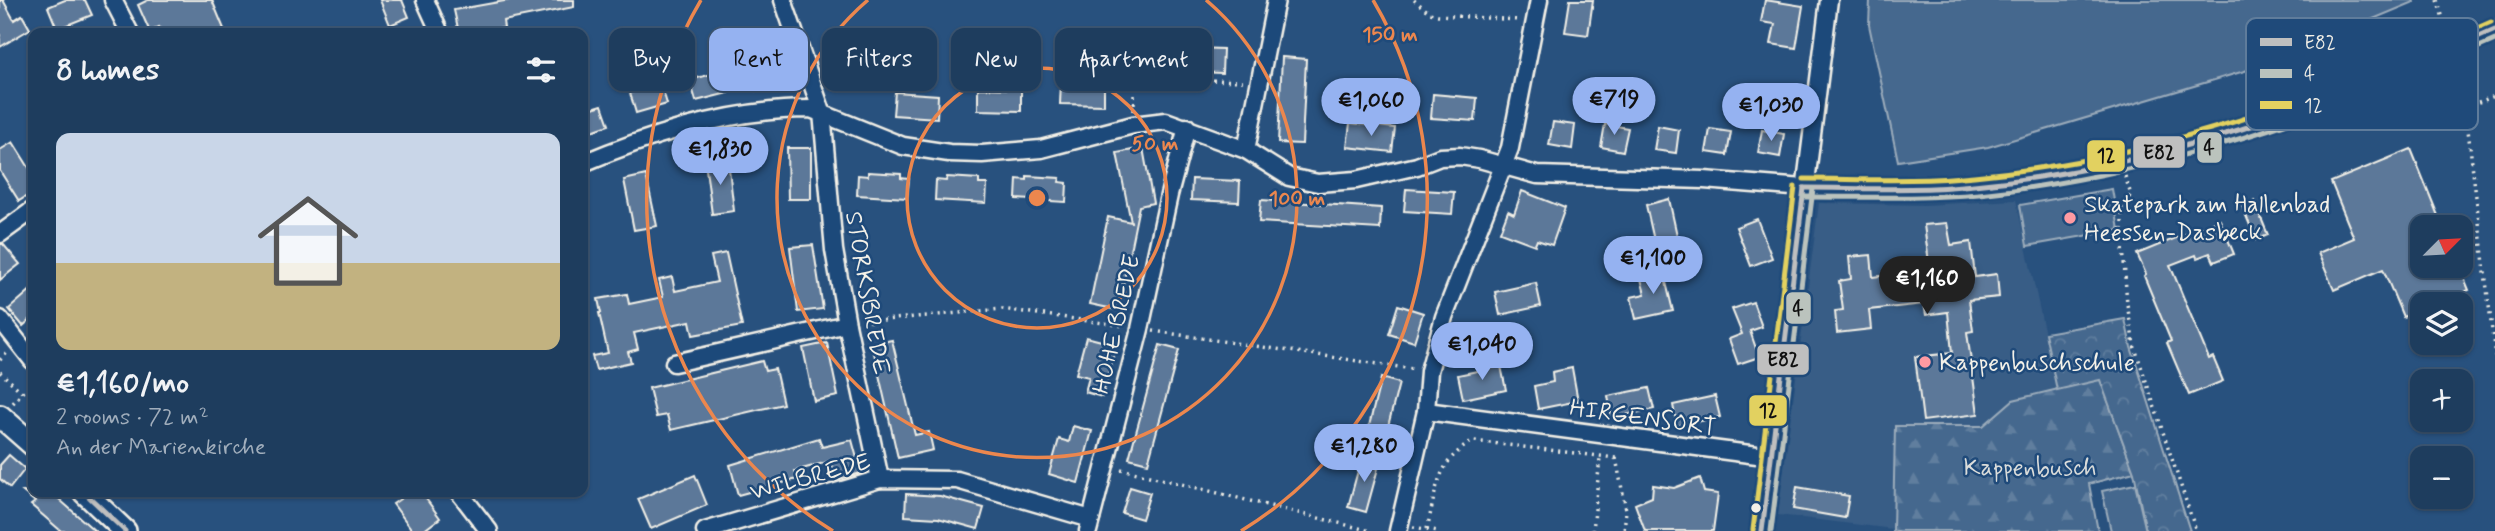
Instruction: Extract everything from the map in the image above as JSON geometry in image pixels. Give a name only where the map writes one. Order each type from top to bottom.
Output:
[{"type":"street","points":[[113,0],[127,28]]},
{"type":"street","name":"STORKSBREDE","points":[[783,0],[822,112],[834,250],[880,479]]},
{"type":"street","points":[[1246,150],[1276,0]]},
{"type":"street","points":[[1399,528],[1426,411],[1429,371],[1444,317],[1510,148],[1539,0]]},
{"type":"street","points":[[1762,531],[1829,0]]},
{"type":"street","points":[[431,2],[439,28]]},
{"type":"street","points":[[2478,38],[2495,30]]},
{"type":"street","points":[[588,161],[645,138],[720,120],[794,109],[822,112],[903,146],[949,153],[982,154],[1041,149],[1133,125],[1166,121],[1246,150],[1289,177],[1318,183],[1387,174],[1440,157],[1469,158],[1536,176],[1704,180],[1804,188],[1934,188],[2054,175],[2199,142],[2246,128]]},
{"type":"street","name":"HOHE BREDE","points":[[1090,525],[1140,329],[1169,195],[1187,127]]},
{"type":"street","points":[[0,234],[28,214]]},
{"type":"street","points":[[0,319],[28,354]]},
{"type":"street","points":[[674,363],[847,324]]},
{"type":"street","name":"HIRGENSORT","points":[[1426,411],[1772,457]]},
{"type":"street","points":[[0,416],[28,441]]},
{"type":"street","name":"WILBREDE","points":[[705,531],[880,479],[957,480],[1090,525]]},
{"type":"street","points":[[89,497],[125,531]]},
{"type":"street","points":[[463,497],[489,531]]},
{"type":"path","points":[[1414,0],[1430,13],[1438,15],[1536,22]]},
{"type":"path","points":[[2437,0],[2443,18]]},
{"type":"path","points":[[1133,125],[1134,78],[1260,81]]},
{"type":"path","points":[[2478,102],[2495,96]]},
{"type":"path","points":[[2468,130],[2495,356]]},
{"type":"path","points":[[2120,161],[2130,195],[2122,207],[2122,232],[2127,304],[2134,345],[2196,531]]},
{"type":"path","points":[[0,372],[22,393]]},
{"type":"path","points":[[0,416],[28,387]]},
{"type":"path","points":[[1592,531],[1600,457],[1607,435]]},
{"type":"path","points":[[1607,435],[1616,458],[1626,510],[1624,531]]},
{"type":"path","points":[[1427,529],[1438,484],[1448,459],[1474,441],[1616,458]]},
{"type":"path","points":[[1105,465],[1371,531]]},
{"type":"path","points":[[1399,528],[1438,531]]},
{"type":"shaded area","name":"Kappenbuschschule","points":[[2016,200],[2057,390],[2013,400],[1983,426],[1895,426],[1893,529],[1778,515],[1819,203],[1925,205]]},
{"type":"green space","points":[[1870,0],[2414,2],[2376,18],[2246,18],[2246,71],[1988,147],[1898,161],[1869,25]]},
{"type":"green space","name":"Skatepark am Hallenbad Heessen-Dasbeck","points":[[2112,189],[2119,230],[2027,246],[2020,205]]},
{"type":"green space","points":[[2125,319],[2131,347],[2190,531],[2146,531],[2134,472],[2100,380],[2057,390],[2045,333]]},
{"type":"green space","name":"Kappenbusch","points":[[2100,379],[2134,472],[2089,484],[2098,531],[1893,531],[1895,426],[1983,426],[2013,400]]},
{"type":"green space","points":[[2135,484],[2146,531],[2111,531],[2102,491]]},
{"type":"building","points":[[0,0],[3,0],[14,20],[22,15],[29,28],[0,47]]},
{"type":"building","points":[[65,0],[85,0],[92,15],[57,28],[48,7]]},
{"type":"building","points":[[148,0],[212,0],[224,28],[148,28],[138,5]]},
{"type":"building","points":[[380,0],[402,0],[409,17],[390,25]]},
{"type":"building","points":[[510,0],[574,0],[574,7],[503,21],[504,28],[458,28],[454,10]]},
{"type":"building","points":[[1570,0],[1593,0],[1588,35],[1565,32]]},
{"type":"building","points":[[1765,0],[1803,6],[1796,48],[1771,44],[1775,24],[1761,22]]},
{"type":"building","points":[[1212,49],[1223,49],[1222,73],[1212,73]]},
{"type":"building","points":[[1282,57],[1306,59],[1302,144],[1278,143]]},
{"type":"building","points":[[709,75],[709,91],[728,93],[696,101],[693,91],[695,79]]},
{"type":"building","points":[[663,91],[667,104],[636,113],[630,93]]},
{"type":"building","points":[[978,91],[1021,91],[1021,111],[978,110]]},
{"type":"building","points":[[1061,91],[1104,91],[1104,105],[1060,104]]},
{"type":"building","points":[[895,92],[938,95],[937,118],[893,115]]},
{"type":"building","points":[[1433,94],[1477,98],[1475,121],[1431,118]]},
{"type":"building","points":[[602,105],[609,125],[588,132],[588,109]]},
{"type":"building","points":[[1553,122],[1575,125],[1572,149],[1549,145]]},
{"type":"building","points":[[1350,123],[1395,128],[1392,152],[1347,147]]},
{"type":"building","points":[[1605,124],[1628,128],[1623,151],[1601,147]]},
{"type":"building","points":[[1658,126],[1679,130],[1676,153],[1654,150]]},
{"type":"building","points":[[1710,129],[1731,132],[1727,155],[1706,152]]},
{"type":"building","points":[[1762,130],[1784,134],[1780,157],[1758,153]]},
{"type":"building","points":[[13,142],[28,166],[28,195],[19,201],[0,171],[0,150]]},
{"type":"building","points":[[787,148],[811,148],[811,199],[788,199]]},
{"type":"building","points":[[1143,148],[1153,203],[1139,206],[1118,310],[1090,304],[1108,217],[1131,222],[1117,153]]},
{"type":"building","points":[[2411,149],[2438,215],[2410,215],[2410,278],[2464,278],[2469,290],[2410,292],[2410,314],[2403,317],[2383,269],[2334,290],[2318,253],[2354,238],[2331,182]]},
{"type":"building","points":[[728,160],[734,211],[712,214],[705,162]]},
{"type":"building","points":[[868,172],[901,174],[901,178],[909,179],[907,198],[857,195],[858,175],[868,176]]},
{"type":"building","points":[[646,175],[657,226],[634,230],[624,180]]},
{"type":"building","points":[[1027,176],[1060,178],[1059,182],[1067,183],[1066,202],[1016,199],[1017,179],[1027,180]]},
{"type":"building","points":[[947,177],[979,179],[979,184],[987,184],[986,203],[935,200],[936,180],[946,181]]},
{"type":"building","points":[[1192,179],[1240,181],[1239,202],[1191,200]]},
{"type":"building","points":[[1406,189],[1454,192],[1452,214],[1404,211]]},
{"type":"building","points":[[1522,191],[1565,208],[1552,245],[1537,240],[1535,245],[1500,232],[1508,211],[1514,214]]},
{"type":"building","points":[[1669,199],[1678,240],[1655,245],[1646,205]]},
{"type":"building","points":[[1261,200],[1381,208],[1380,229],[1259,222]]},
{"type":"building","points":[[2254,201],[2268,235],[2256,240],[2242,206]]},
{"type":"building","points":[[1757,219],[1772,258],[1751,266],[1736,227]]},
{"type":"building","points":[[2220,220],[2234,254],[2214,262],[2210,253],[2197,258],[2196,255],[2170,265],[2209,359],[2213,357],[2223,381],[2189,395],[2167,343],[2171,341],[2137,254]]},
{"type":"building","points":[[1947,223],[1951,245],[1971,242],[1975,277],[1997,274],[1999,297],[1969,300],[1973,331],[1967,332],[1978,414],[1923,421],[1915,357],[1952,353],[1948,312],[1926,315],[1924,304],[1869,310],[1871,329],[1837,333],[1835,311],[1843,310],[1839,281],[1851,279],[1849,257],[1871,255],[1873,277],[1930,270],[1924,225]]},
{"type":"building","points":[[0,244],[3,244],[20,264],[0,280]]},
{"type":"building","points":[[813,245],[823,309],[798,312],[790,247]]},
{"type":"building","points":[[726,253],[742,326],[693,335],[690,321],[634,333],[638,349],[628,352],[631,362],[596,370],[592,356],[608,353],[598,299],[627,294],[629,304],[663,297],[659,280],[672,277],[675,291],[717,282],[711,256]]},
{"type":"building","points":[[1663,270],[1673,311],[1636,319],[1631,297],[1645,294],[1640,275]]},
{"type":"building","points":[[1536,283],[1541,306],[1500,315],[1495,292]]},
{"type":"building","points":[[28,292],[28,322],[23,326],[9,309]]},
{"type":"building","points":[[1753,302],[1762,327],[1750,331],[1759,357],[1738,364],[1729,339],[1742,334],[1732,309]]},
{"type":"building","points":[[1398,305],[1423,313],[1414,342],[1389,334]]},
{"type":"building","points":[[1086,337],[1117,345],[1102,397],[1085,392],[1089,377],[1076,374]]},
{"type":"building","points":[[892,340],[915,435],[929,432],[933,450],[898,458],[872,344]]},
{"type":"building","points":[[827,343],[838,396],[814,401],[803,348]]},
{"type":"building","points":[[1160,345],[1179,350],[1148,463],[1129,458]]},
{"type":"building","points":[[762,361],[765,371],[775,369],[783,404],[671,430],[667,415],[656,417],[649,388]]},
{"type":"building","points":[[1501,366],[1506,390],[1463,399],[1458,375]]},
{"type":"building","points":[[1572,368],[1578,401],[1538,409],[1534,386],[1553,382],[1552,372]]},
{"type":"building","points":[[1381,378],[1399,383],[1386,434],[1368,430]]},
{"type":"building","points":[[1649,388],[1654,409],[1612,418],[1608,396]]},
{"type":"building","points":[[1715,396],[1720,417],[1677,426],[1673,405]]},
{"type":"building","points":[[1073,426],[1092,431],[1078,483],[1049,474],[1059,439],[1069,442]]},
{"type":"building","points":[[819,438],[822,447],[852,440],[861,473],[836,480],[831,461],[795,471],[797,479],[738,495],[730,465]]},
{"type":"building","points":[[9,455],[25,469],[10,488],[0,479],[0,465]]},
{"type":"building","points":[[1362,456],[1380,461],[1366,512],[1348,507]]},
{"type":"building","points":[[695,475],[707,505],[651,529],[638,499]]},
{"type":"building","points":[[1700,478],[1704,492],[1718,494],[1713,531],[1645,531],[1635,504],[1652,497],[1653,485],[1674,488]]},
{"type":"building","points":[[1130,487],[1150,493],[1142,519],[1122,513]]},
{"type":"building","points":[[1797,487],[1849,496],[1845,518],[1793,509]]},
{"type":"building","points":[[906,494],[940,496],[984,508],[978,529],[938,518],[905,516]]},
{"type":"building","points":[[29,497],[57,497],[95,531],[61,531],[31,505],[35,502]]},
{"type":"building","points":[[403,497],[425,497],[440,518],[423,531],[413,531],[393,504]]},
{"type":"transit line","name":"12","points":[[2478,28],[2491,22]]},
{"type":"transit line","name":"E82","points":[[2478,37],[2495,30]]},
{"type":"transit line","name":"4","points":[[2478,47],[2495,40]]},
{"type":"transit line","name":"12","points":[[1804,179],[1953,178],[2042,168],[2174,139],[2246,118]]},
{"type":"transit line","name":"E82","points":[[1804,188],[1953,187],[2042,177],[2176,148],[2246,127]]},
{"type":"transit line","name":"4","points":[[1804,197],[1979,194],[2047,185],[2178,156],[2266,130]]},
{"type":"transit line","name":"12","points":[[1753,530],[1795,187]]},
{"type":"transit line","name":"E82","points":[[1762,531],[1804,188]]},
{"type":"transit line","name":"4","points":[[1771,531],[1813,189]]},
{"type":"transit line","name":"E82","points":[[89,497],[125,531]]},
{"type":"place","name":"Skatepark am Hallenbad Heessen-Dasbeck","points":[[2070,218]]},
{"type":"place","name":"Kappenbuschschule","points":[[1925,362]]}]
